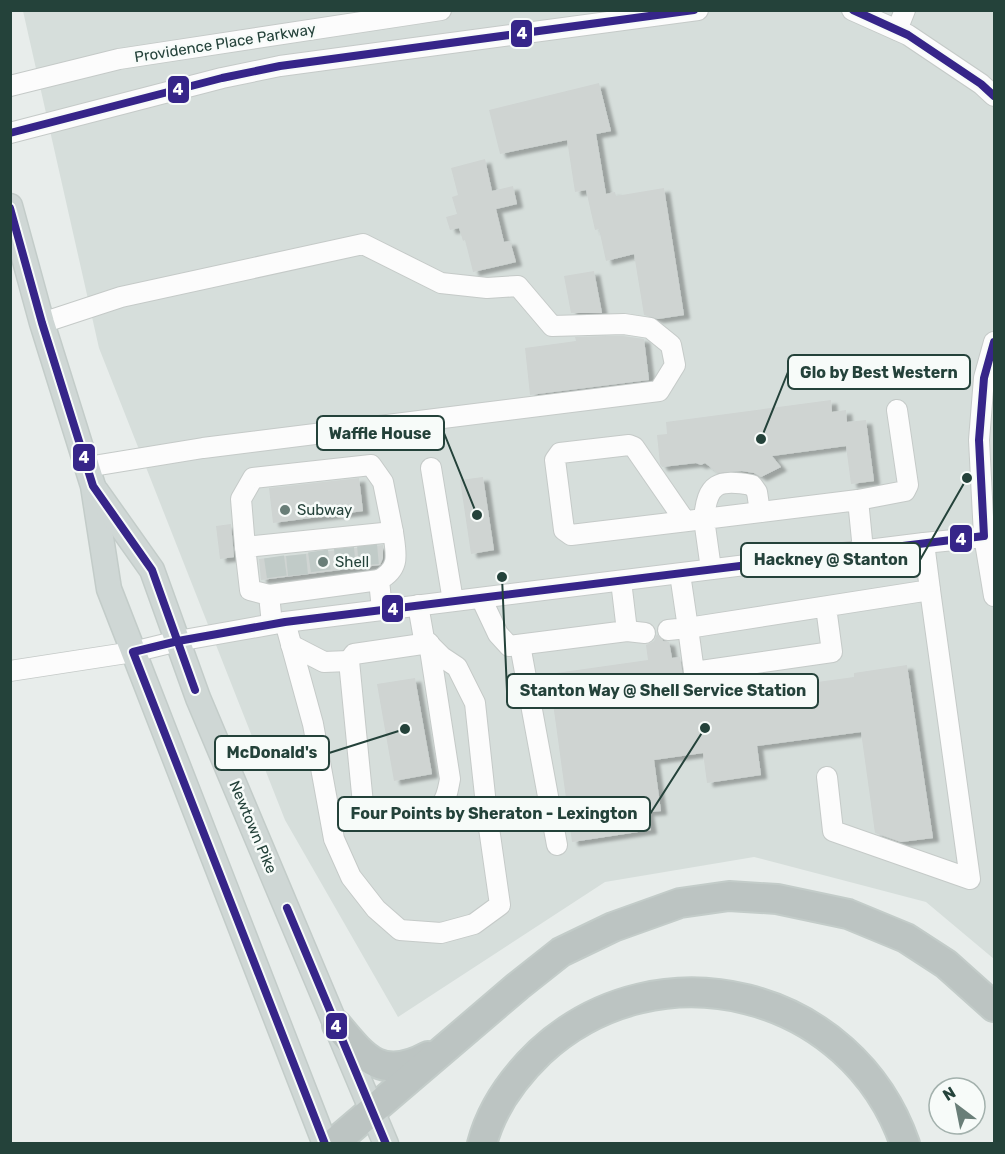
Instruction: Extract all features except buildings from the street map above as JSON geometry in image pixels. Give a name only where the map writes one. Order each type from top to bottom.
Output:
[{"type":"highway","points":[[333,1143],[561,952],[614,927],[680,903],[729,896],[777,899],[849,914],[906,938],[946,964],[994,1007]]},
{"type":"highway","points":[[482,1143],[503,1096],[529,1063],[555,1039],[584,1020],[617,1006],[653,995],[685,993],[745,997],[776,1006],[826,1035],[856,1062],[880,1093],[898,1123],[905,1143]]},
{"type":"highway","points":[[337,1025],[366,1058],[390,1067],[416,1063],[446,1047]]},
{"type":"main road","name":"Newtown Pike","points":[[10,206],[42,323],[90,477],[109,589],[325,1143]]},
{"type":"main road","name":"Newtown Pike","points":[[90,477],[152,570],[203,708],[386,1143]]},
{"type":"street","name":"Providence Place Parkway","points":[[10,86],[130,57],[441,10]]},
{"type":"street","points":[[10,133],[222,78],[280,66],[698,10]]},
{"type":"street","points":[[852,10],[908,35],[981,84],[994,96]]},
{"type":"street","points":[[897,30],[905,10]]},
{"type":"street","points":[[42,323],[121,297],[363,244],[441,283],[486,288],[518,286],[552,326],[624,324],[650,328],[671,345],[675,365],[659,391],[203,448],[90,477]]},
{"type":"street","points":[[994,342],[984,378],[979,440],[987,462],[989,536],[994,596]]},
{"type":"street","points":[[711,569],[695,520],[638,450],[629,445],[560,453],[556,456],[564,530],[571,535],[695,520],[858,500],[907,489],[897,410]]},
{"type":"street","points":[[371,465],[383,482],[393,532],[396,561],[390,574],[347,577],[299,583],[275,589],[250,590],[241,499],[253,478],[371,465]]},
{"type":"street","points":[[430,468],[453,601]]},
{"type":"street","points":[[695,520],[712,489],[724,482],[752,485],[757,492],[760,512]]},
{"type":"street","points":[[858,500],[863,550]]},
{"type":"street","points":[[245,547],[274,551],[366,540],[393,532]]},
{"type":"street","points":[[10,671],[133,652],[178,641],[278,623],[989,536]]},
{"type":"street","points":[[827,777],[833,831],[970,879],[924,543]]},
{"type":"street","points":[[680,574],[694,672],[832,652],[826,607]]},
{"type":"street","points":[[373,576],[382,610]]},
{"type":"street","points":[[482,598],[498,634],[509,646],[636,632],[621,581]]},
{"type":"street","points":[[275,589],[278,623],[291,645],[313,724],[334,839],[351,877],[376,909],[400,930],[441,933],[474,924],[500,905],[487,814],[476,703],[457,667],[424,639],[418,605]]},
{"type":"street","points":[[668,630],[930,590]]},
{"type":"street","points":[[429,643],[450,780],[446,796],[440,806],[432,812],[398,822],[385,820],[372,813],[363,804],[349,661],[354,654],[429,643]]},
{"type":"street","points":[[291,645],[324,662],[349,661]]},
{"type":"street","points":[[520,645],[557,845]]},
{"type":"shaded area","points":[[23,11],[994,11],[994,959],[926,902],[754,857],[605,882],[398,1017],[285,820],[99,348]]},
{"type":"tunnel","points":[[367,545],[369,566]]},
{"type":"tunnel","points":[[344,548],[346,569]]},
{"type":"tunnel","points":[[318,551],[321,572]]},
{"type":"tunnel","points":[[296,555],[298,575]]},
{"type":"tunnel","points":[[274,557],[277,578]]},
{"type":"transit line","name":"4","points":[[10,133],[222,78],[280,66],[694,10]]},
{"type":"transit line","name":"4","points":[[853,10],[908,35],[981,84],[994,96]]},
{"type":"transit line","name":"4","points":[[10,208],[42,323],[93,486],[152,570],[195,690]]},
{"type":"transit line","name":"4","points":[[325,1144],[133,652],[178,641],[285,622],[984,536],[979,440],[984,378],[994,342]]},
{"type":"transit line","name":"4","points":[[287,908],[386,1144]]},
{"type":"place","name":"Glo by Best Western","points":[[761,439]]},
{"type":"place","name":"Hackney @ Stanton","points":[[967,478]]},
{"type":"place","name":"Subway","points":[[285,510]]},
{"type":"place","name":"Waffle House","points":[[477,515]]},
{"type":"place","name":"Shell","points":[[323,562]]},
{"type":"place","name":"Stanton Way @ Shell Service Station","points":[[502,577]]},
{"type":"place","name":"Four Points by Sheraton - Lexington","points":[[705,728]]},
{"type":"place","name":"McDonald's","points":[[405,729]]}]
